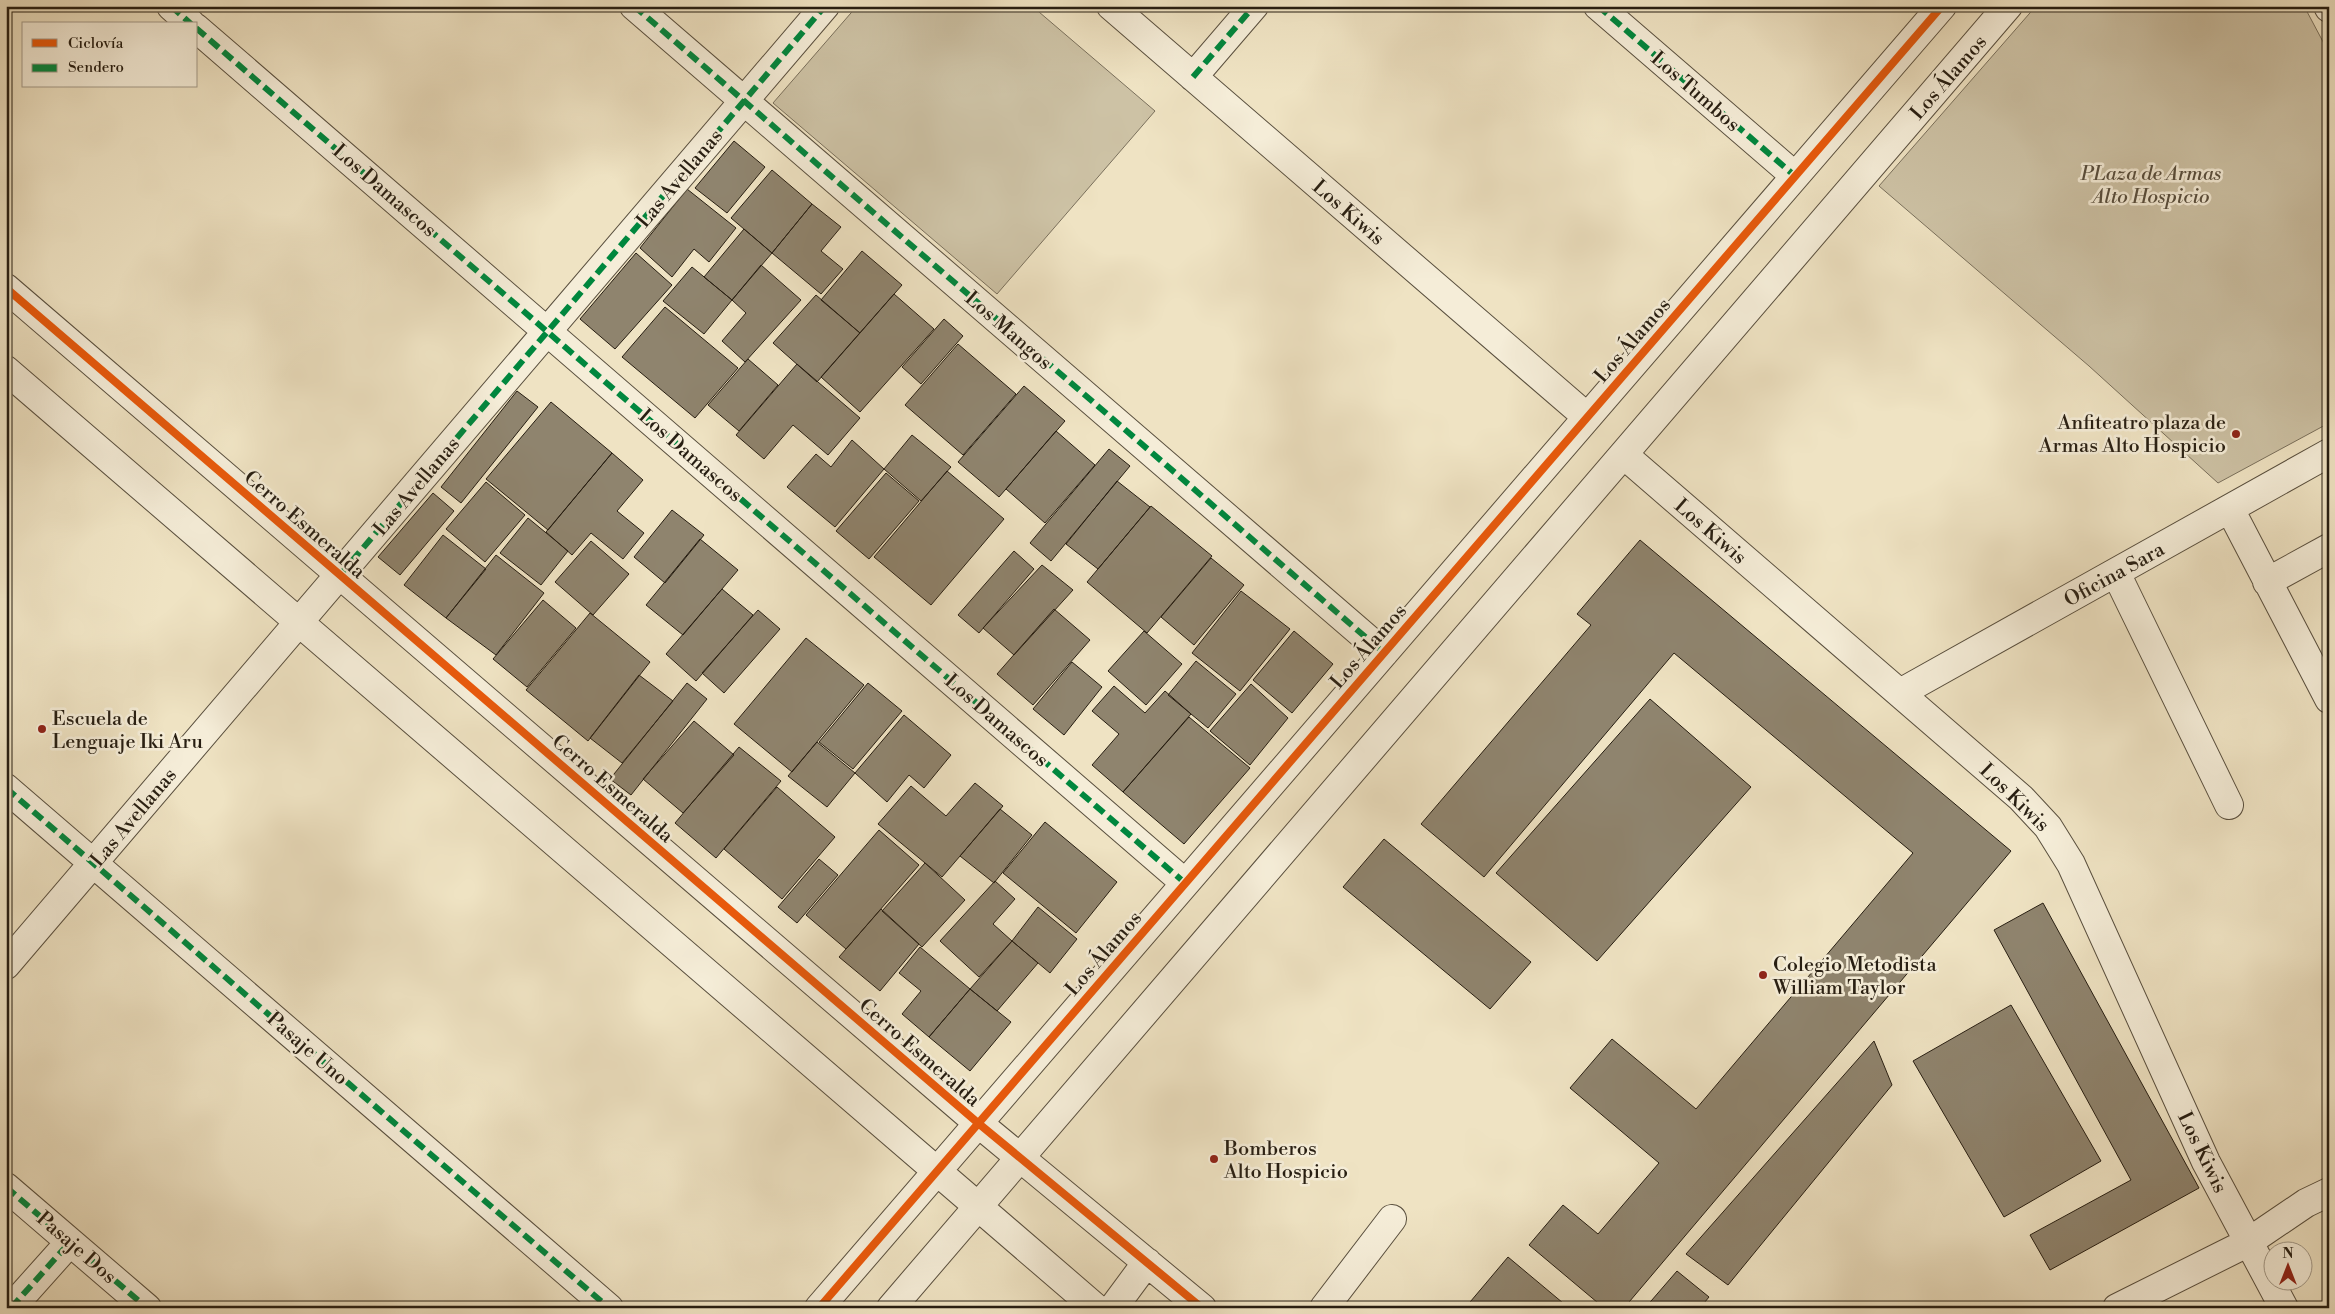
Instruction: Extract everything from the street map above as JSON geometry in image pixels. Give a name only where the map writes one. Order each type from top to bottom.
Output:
[{"type":"street","points":[[171,6],[189,22]]},
{"type":"street","name":"Los Mangos","points":[[634,6],[1384,653]]},
{"type":"street","name":"Las Avellanas","points":[[6,965],[825,6]]},
{"type":"street","name":"Los Kiwis","points":[[1111,6],[1587,417]]},
{"type":"street","points":[[1193,77],[1254,6]]},
{"type":"street","name":"Los Tumbos","points":[[1598,6],[1795,176]]},
{"type":"street","name":"Los Álamos","points":[[819,1308],[1942,6]]},
{"type":"street","name":"Los Álamos","points":[[891,1308],[2008,6]]},
{"type":"street","name":"Los Damascos","points":[[198,30],[1185,883]]},
{"type":"street","name":"Cerro Esmeralda","points":[[6,288],[978,1123],[1202,1308]]},
{"type":"street","points":[[6,370],[1096,1308]]},
{"type":"street","name":"Oficina Sara","points":[[1900,693],[2329,453]]},
{"type":"street","name":"Los Kiwis","points":[[1624,455],[2021,798],[2048,827],[2060,845],[2206,1162],[2247,1243],[2284,1308]]},
{"type":"street","points":[[2230,509],[2329,699]]},
{"type":"street","points":[[2267,582],[2329,548]]},
{"type":"street","points":[[2116,573],[2229,805]]},
{"type":"street","name":"Pasaje Uno","points":[[6,788],[609,1308]]},
{"type":"street","name":"Pasaje Dos","points":[[6,1187],[147,1308]]},
{"type":"street","points":[[2117,1308],[2247,1243],[2306,1203],[2329,1192]]},
{"type":"street","points":[[1324,1308],[1392,1219]]},
{"type":"street","points":[[11,1308],[70,1242]]},
{"type":"street","points":[[1113,1308],[1147,1262]]},
{"type":"green space","points":[[857,6],[1032,6],[1155,111],[997,294],[773,103]]},
{"type":"green space","name":"PLaza de Armas Alto Hospicio","points":[[2036,6],[2304,6],[2329,53],[2329,423],[2218,483],[2089,366],[1879,186]]},
{"type":"building","points":[[734,141],[765,167],[727,213],[695,188]]},
{"type":"building","points":[[772,170],[812,204],[772,253],[731,218]]},
{"type":"building","points":[[687,189],[736,228],[709,262],[694,249],[672,277],[640,248]]},
{"type":"building","points":[[812,204],[841,227],[821,251],[843,269],[821,294],[772,253]]},
{"type":"building","points":[[744,229],[772,253],[732,300],[704,277]]},
{"type":"building","points":[[862,251],[902,285],[860,333],[821,300]]},
{"type":"building","points":[[636,253],[672,285],[615,349],[580,319]]},
{"type":"building","points":[[761,265],[801,300],[745,362],[722,341],[746,313],[732,300]]},
{"type":"building","points":[[692,267],[732,300],[704,334],[663,301]]},
{"type":"building","points":[[894,294],[934,329],[860,412],[821,377]]},
{"type":"building","points":[[816,295],[860,333],[817,382],[773,343]]},
{"type":"building","points":[[665,307],[738,368],[695,418],[622,357]]},
{"type":"building","points":[[944,319],[963,336],[921,384],[902,367]]},
{"type":"building","points":[[958,344],[1016,394],[963,455],[905,405]]},
{"type":"building","points":[[748,359],[778,385],[739,431],[708,405]]},
{"type":"building","points":[[797,364],[860,418],[828,455],[793,425],[764,459],[736,435]]},
{"type":"building","points":[[1024,386],[1065,421],[999,497],[958,462]]},
{"type":"building","points":[[517,391],[538,407],[461,503],[441,487]]},
{"type":"building","points":[[551,402],[612,453],[548,530],[486,479]]},
{"type":"building","points":[[1056,431],[1095,465],[1045,523],[1006,489]]},
{"type":"building","points":[[912,435],[951,467],[921,501],[884,469]]},
{"type":"building","points":[[852,440],[884,469],[835,527],[787,487],[816,454],[831,467]]},
{"type":"building","points":[[1109,449],[1130,466],[1051,561],[1030,543]]},
{"type":"building","points":[[612,453],[643,480],[617,511],[644,533],[623,559],[591,533],[572,555],[546,532]]},
{"type":"building","points":[[947,471],[1004,519],[931,605],[874,557]]},
{"type":"building","points":[[886,473],[919,501],[869,559],[836,531]]},
{"type":"building","points":[[1117,481],[1150,507],[1098,569],[1066,544]]},
{"type":"building","points":[[486,482],[525,515],[485,562],[446,529]]},
{"type":"building","points":[[433,493],[454,511],[400,575],[378,557]]},
{"type":"building","points":[[1151,506],[1212,556],[1147,633],[1087,582]]},
{"type":"building","points":[[672,510],[704,535],[665,583],[634,557]]},
{"type":"building","points":[[528,518],[568,551],[541,585],[500,553]]},
{"type":"building","points":[[443,535],[486,569],[446,618],[404,585]]},
{"type":"building","points":[[700,539],[738,570],[683,635],[646,605]]},
{"type":"building","points":[[1640,540],[2011,851],[1624,1308],[1604,1308],[1529,1245],[1563,1205],[1598,1234],[1659,1163],[1570,1088],[1612,1039],[1696,1109],[1913,853],[1674,653],[1484,877],[1421,824],[1591,625],[1577,614]]},
{"type":"building","points":[[591,541],[629,574],[593,615],[555,582]]},
{"type":"building","points":[[1014,551],[1034,569],[979,633],[958,615]]},
{"type":"building","points":[[496,555],[544,593],[496,655],[446,618]]},
{"type":"building","points":[[1211,558],[1244,585],[1194,645],[1161,617]]},
{"type":"building","points":[[1042,565],[1073,590],[1014,655],[983,628]]},
{"type":"building","points":[[722,589],[753,615],[696,681],[666,654]]},
{"type":"building","points":[[1241,591],[1290,629],[1240,691],[1192,653]]},
{"type":"building","points":[[543,600],[576,628],[527,687],[493,659]]},
{"type":"building","points":[[1054,609],[1090,640],[1033,705],[997,674]]},
{"type":"building","points":[[758,610],[780,629],[724,693],[702,673]]},
{"type":"building","points":[[590,613],[650,662],[588,741],[526,690]]},
{"type":"building","points":[[1144,631],[1182,664],[1146,705],[1108,671]]},
{"type":"building","points":[[1294,631],[1333,664],[1292,713],[1253,680]]},
{"type":"building","points":[[806,638],[864,685],[792,772],[734,724]]},
{"type":"building","points":[[1196,661],[1236,694],[1208,728],[1168,695]]},
{"type":"building","points":[[1072,662],[1102,687],[1064,735],[1033,709]]},
{"type":"building","points":[[639,675],[673,701],[622,763],[590,738]]},
{"type":"building","points":[[687,683],[707,699],[631,795],[610,779]]},
{"type":"building","points":[[868,683],[902,711],[853,769],[819,742]]},
{"type":"building","points":[[1251,684],[1288,718],[1250,765],[1210,731]]},
{"type":"building","points":[[1114,686],[1145,713],[1165,691],[1191,714],[1123,792],[1092,765],[1119,734],[1092,711]]},
{"type":"building","points":[[1650,699],[1751,787],[1597,961],[1496,873]]},
{"type":"building","points":[[904,715],[951,755],[924,788],[909,775],[887,802],[855,773]]},
{"type":"building","points":[[1189,717],[1250,768],[1184,844],[1123,792]]},
{"type":"building","points":[[694,721],[734,755],[683,813],[643,779]]},
{"type":"building","points":[[817,742],[855,773],[827,807],[788,776]]},
{"type":"building","points":[[739,747],[781,781],[716,858],[675,823]]},
{"type":"building","points":[[975,783],[1003,806],[942,877],[878,824],[911,786],[946,816]]},
{"type":"building","points":[[777,787],[835,837],[782,899],[724,849]]},
{"type":"building","points":[[1000,809],[1032,835],[994,883],[960,856]]},
{"type":"building","points":[[1045,822],[1117,882],[1076,933],[1003,873]]},
{"type":"building","points":[[879,830],[919,865],[846,949],[806,915]]},
{"type":"building","points":[[1384,839],[1531,962],[1490,1009],[1343,887]]},
{"type":"building","points":[[819,859],[838,875],[797,923],[778,907]]},
{"type":"building","points":[[925,863],[965,900],[922,947],[882,911]]},
{"type":"building","points":[[995,881],[1015,899],[993,924],[1012,941],[979,977],[940,941]]},
{"type":"building","points":[[2043,903],[2199,1188],[2050,1270],[2030,1235],[2131,1180],[1994,930]]},
{"type":"building","points":[[1038,907],[1077,939],[1050,973],[1012,941]]},
{"type":"building","points":[[881,909],[919,944],[880,991],[839,957]]},
{"type":"building","points":[[1012,941],[1038,963],[997,1011],[970,989]]},
{"type":"building","points":[[920,947],[970,989],[929,1037],[902,1014],[921,991],[899,973]]},
{"type":"building","points":[[970,989],[1011,1022],[970,1071],[929,1037]]},
{"type":"building","points":[[2011,1005],[2101,1161],[2004,1217],[1913,1061]]},
{"type":"building","points":[[1874,1041],[1892,1085],[1728,1285],[1686,1254]]},
{"type":"building","points":[[1508,1257],[1569,1308],[1465,1308]]},
{"type":"building","points":[[1677,1271],[1709,1297],[1700,1308],[1645,1308]]},
{"type":"marked path","points":[[171,6],[189,22]]},
{"type":"marked path","points":[[634,6],[1384,653]]},
{"type":"marked path","points":[[340,575],[825,6]]},
{"type":"marked path","points":[[1193,77],[1254,6]]},
{"type":"marked path","points":[[1598,6],[1795,176]]},
{"type":"marked path","points":[[198,30],[1185,883]]},
{"type":"marked path","points":[[6,788],[609,1308]]},
{"type":"marked path","points":[[6,1187],[147,1308]]},
{"type":"marked path","points":[[11,1308],[70,1242]]},
{"type":"cycle path","points":[[819,1308],[1942,6]]},
{"type":"cycle path","points":[[6,288],[978,1123],[1202,1308]]},
{"type":"place","name":"Anfiteatro plaza de Armas Alto Hospicio","points":[[2236,434]]},
{"type":"place","name":"Escuela de Lenguaje Iki Aru","points":[[42,729]]},
{"type":"place","name":"Colegio Metodista William Taylor","points":[[1763,975]]},
{"type":"place","name":"Bomberos Alto Hospicio","points":[[1214,1159]]}]
